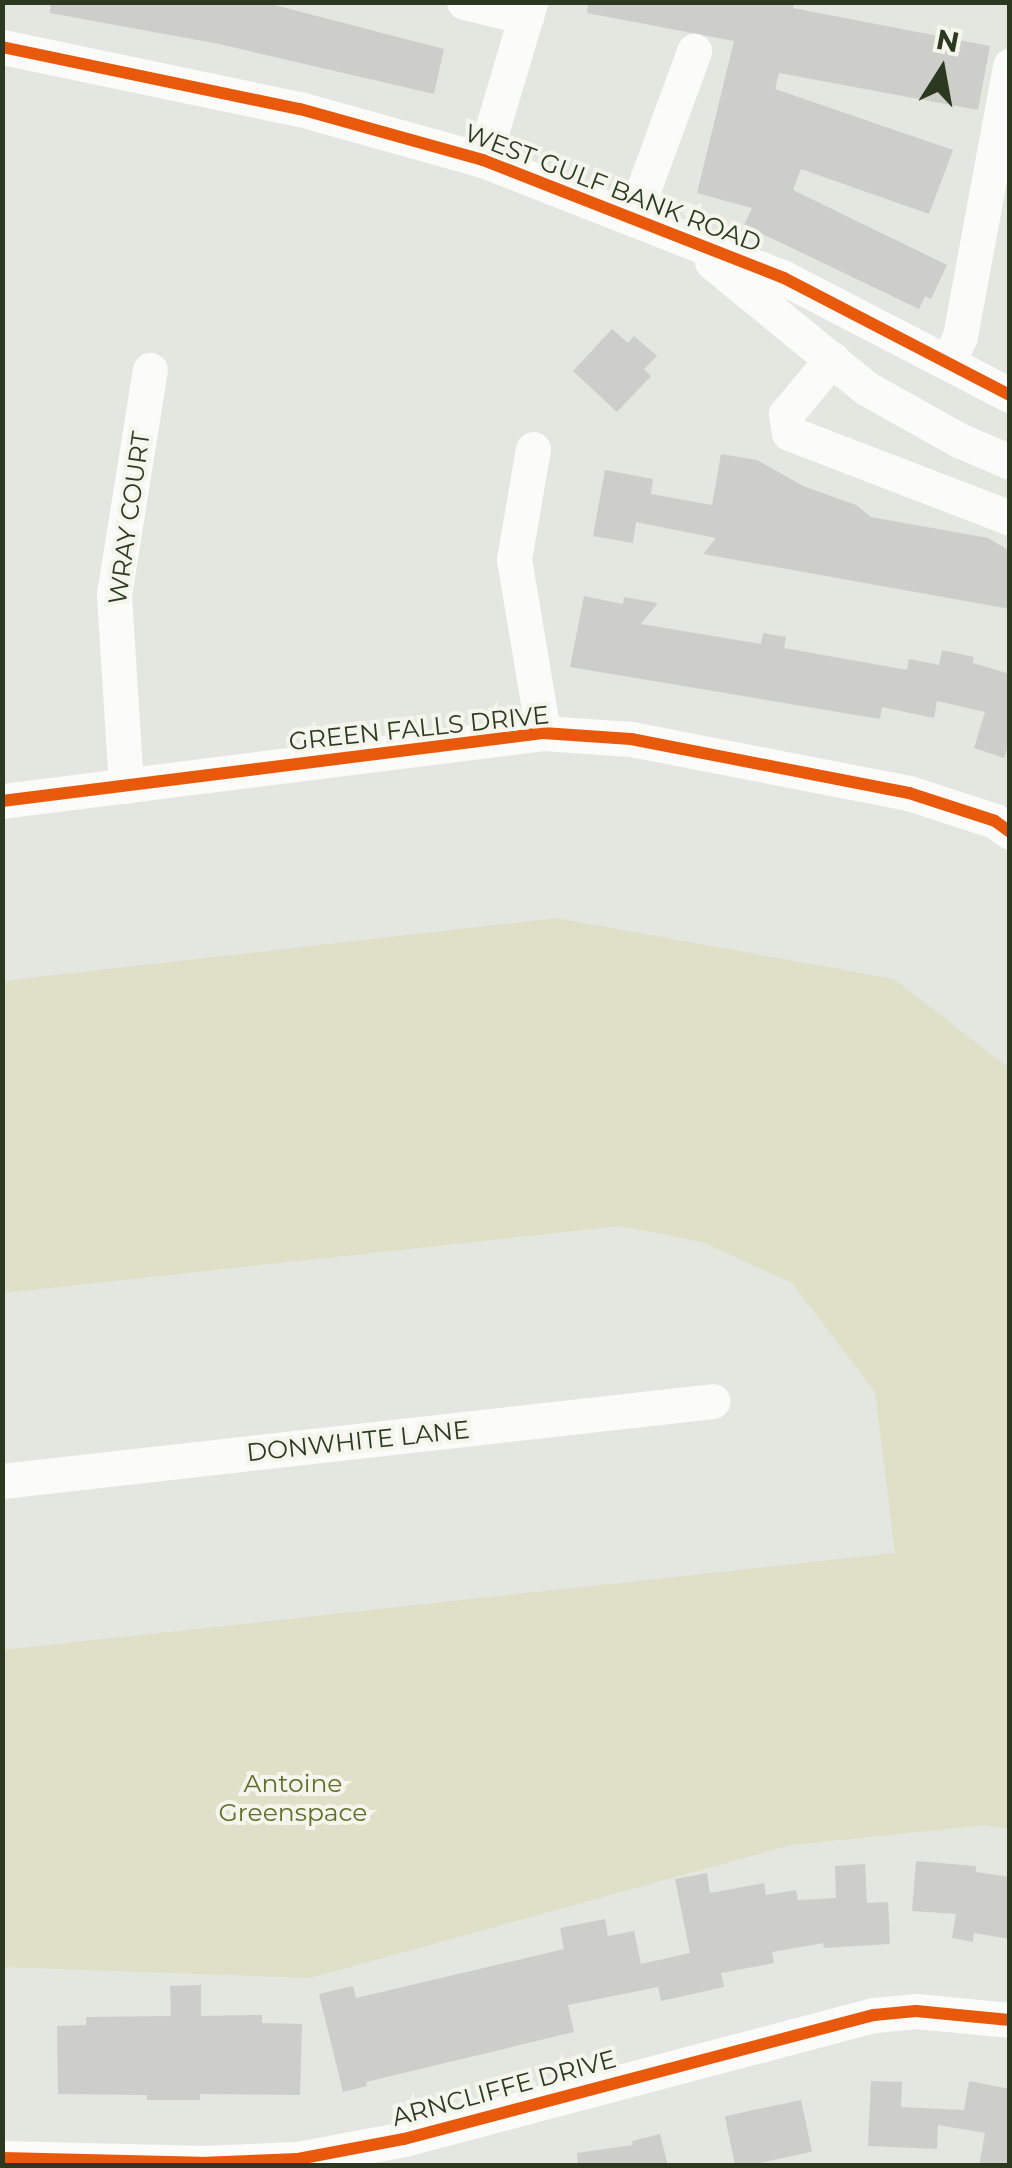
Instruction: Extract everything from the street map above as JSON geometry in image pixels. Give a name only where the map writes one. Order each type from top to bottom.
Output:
[{"type":"street","points":[[464,2],[528,10],[483,160]]},
{"type":"street","name":"WEST GULF BANK ROAD","points":[[2,47],[300,108],[483,160],[784,278],[1009,393]]},
{"type":"street","points":[[649,225],[694,51]]},
{"type":"street","points":[[948,363],[960,336],[1010,66]]},
{"type":"street","name":"WEST GULF BANK ROAD","points":[[649,225],[710,260],[866,388],[961,441],[1010,462]]},
{"type":"street","points":[[832,360],[786,414],[789,433],[1010,518]]},
{"type":"street","name":"WRAY COURT","points":[[126,786],[114,594],[150,370]]},
{"type":"street","points":[[532,450],[514,559],[544,733]]},
{"type":"street","name":"GREEN FALLS DRIVE","points":[[2,801],[544,733],[630,739],[910,793],[995,821],[1010,832]]},
{"type":"street","name":"DONWHITE LANE","points":[[2,1481],[712,1400]]},
{"type":"street","name":"ARNCLIFFE DRIVE","points":[[2,2158],[298,2162],[874,2015],[916,2011],[1010,2020]]},
{"type":"green space","name":"Antoine Greenspace","points":[[556,918],[894,979],[1009,1068],[1009,1829],[986,1825],[791,1845],[310,1978],[3,1967],[3,1650],[895,1553],[875,1392],[792,1283],[702,1242],[621,1226],[3,1293],[3,981]]},
{"type":"building","points":[[51,2],[263,2],[444,49],[434,94],[219,44],[50,13]]},
{"type":"building","points":[[588,2],[794,2],[793,8],[990,46],[978,110],[779,73],[775,89],[953,150],[929,214],[801,169],[793,190],[947,265],[931,299],[925,296],[919,309],[744,225],[752,208],[697,193],[734,41],[587,13]]},
{"type":"building","points":[[612,329],[628,343],[634,336],[657,356],[644,369],[651,376],[617,412],[573,371]]},
{"type":"building","points":[[721,454],[757,460],[803,486],[856,505],[871,517],[988,538],[1010,551],[1010,609],[703,554],[716,538],[636,522],[633,543],[593,536],[605,470],[653,479],[651,494],[712,505]]},
{"type":"building","points":[[584,596],[623,604],[624,597],[658,603],[641,624],[761,644],[763,633],[786,637],[784,648],[907,670],[909,659],[939,665],[942,650],[974,657],[973,663],[1010,674],[1010,740],[1004,758],[974,748],[985,712],[937,701],[934,718],[882,707],[880,719],[570,667]]},
{"type":"building","points":[[916,1861],[976,1866],[976,1872],[1010,1877],[1010,1939],[974,1933],[973,1942],[952,1938],[956,1914],[912,1911]]},
{"type":"building","points":[[865,1864],[867,1903],[888,1902],[890,1944],[824,1948],[823,1943],[772,1952],[774,1963],[721,1973],[724,1987],[661,2001],[658,1987],[568,2005],[574,2032],[366,2082],[367,2086],[343,2092],[319,1994],[353,1986],[356,1998],[564,1949],[560,1928],[605,1919],[608,1936],[634,1931],[641,1964],[690,1953],[675,1879],[707,1873],[710,1893],[764,1883],[766,1895],[796,1890],[798,1900],[836,1898],[835,1866]]},
{"type":"building","points":[[201,1985],[201,2016],[262,2015],[262,2023],[302,2024],[300,2095],[200,2094],[200,2100],[147,2100],[147,2095],[58,2094],[57,2026],[86,2025],[86,2017],[171,2016],[170,1986]]},
{"type":"building","points":[[871,2081],[902,2082],[901,2107],[964,2110],[969,2081],[1010,2089],[1010,2166],[979,2166],[985,2133],[938,2125],[937,2149],[868,2146]]},
{"type":"building","points":[[801,2100],[812,2152],[735,2166],[725,2116]]},
{"type":"building","points":[[660,2134],[668,2166],[578,2166],[577,2153],[633,2145],[632,2141]]},
{"type":"cycle path","points":[[2,47],[300,109],[483,160],[784,278],[1010,395]]},
{"type":"cycle path","points":[[2,801],[543,733],[631,739],[909,793],[995,821],[1010,832]]},
{"type":"cycle path","points":[[2,2158],[200,2163],[298,2159],[404,2139],[874,2015],[916,2011],[1010,2020]]}]
